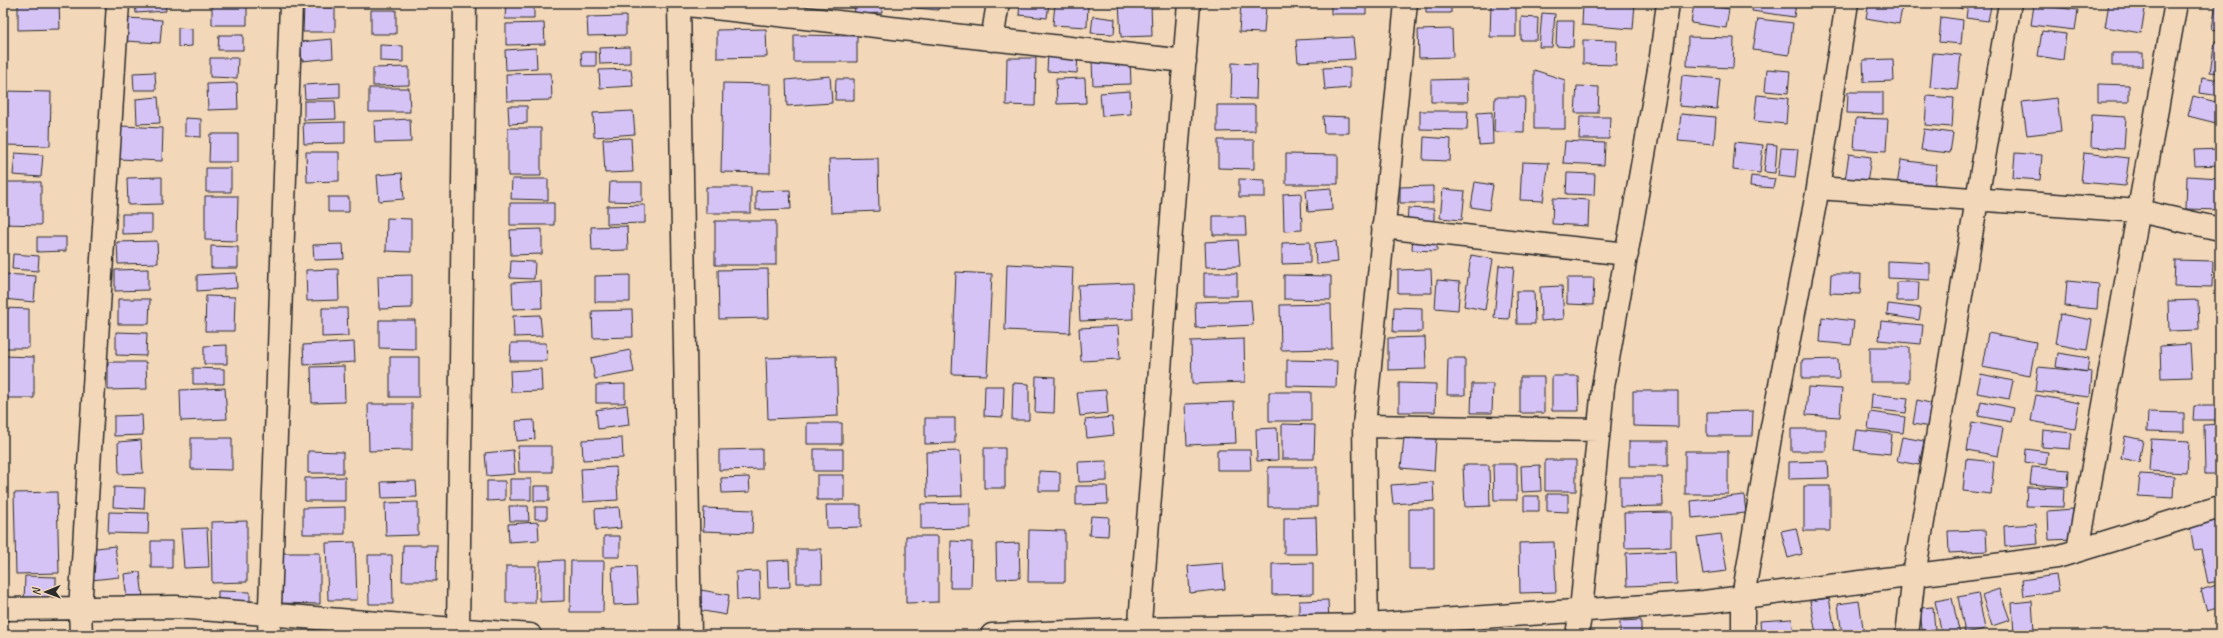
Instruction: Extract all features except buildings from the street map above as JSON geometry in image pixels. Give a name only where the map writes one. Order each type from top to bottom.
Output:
[{"type":"street","points":[[81,635],[80,610],[118,3]]},
{"type":"street","points":[[269,635],[268,614],[291,3]]},
{"type":"street","points":[[458,632],[465,3]]},
{"type":"street","points":[[690,635],[679,3],[1184,61]]},
{"type":"street","points":[[992,40],[998,3]]},
{"type":"street","points":[[1140,632],[1189,3]]},
{"type":"street","points":[[1367,630],[1364,426],[1406,3]]},
{"type":"street","points":[[1577,635],[1581,610],[1603,387],[1660,64],[1668,3]]},
{"type":"street","points":[[1743,635],[1743,597],[1771,432],[1818,188],[1847,3]]},
{"type":"street","points":[[1907,635],[1914,575],[2010,3]]},
{"type":"street","points":[[2078,550],[2176,3]]},
{"type":"street","points":[[1818,188],[2139,211],[2220,229]]},
{"type":"street","points":[[1383,227],[1627,254]]},
{"type":"street","points":[[1364,426],[1599,430]]},
{"type":"street","points":[[992,635],[1367,630],[1581,610],[1704,602],[2057,557],[2220,507]]},
{"type":"street","points":[[3,609],[80,610],[176,606],[458,632],[530,635]]}]
